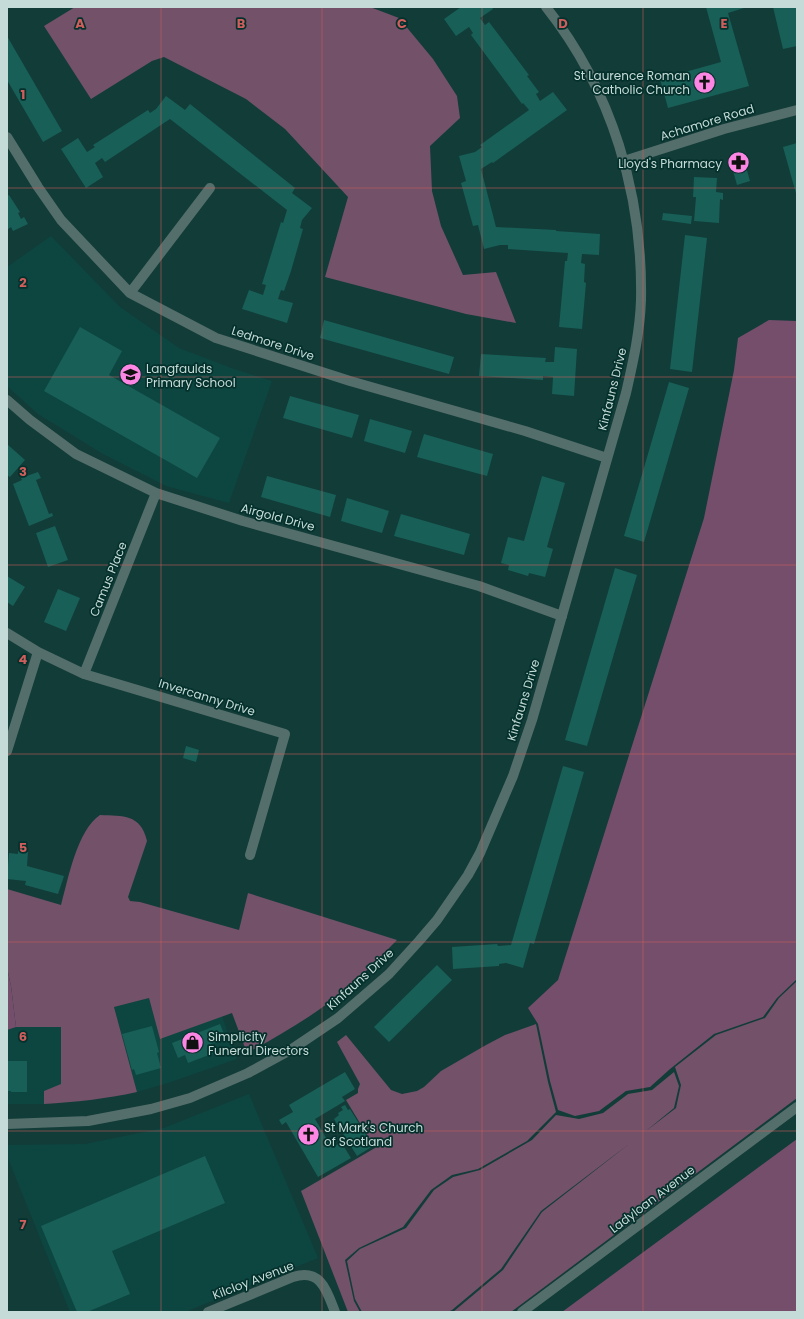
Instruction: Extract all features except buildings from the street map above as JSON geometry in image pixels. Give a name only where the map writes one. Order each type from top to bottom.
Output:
[{"type":"street","name":"Kinfauns Drive","points":[[7,1124],[88,1121],[190,1098],[248,1073],[292,1049],[338,1018],[390,974],[437,920],[468,875],[480,853],[513,776],[532,720],[626,393],[636,348],[641,301],[640,254],[637,220],[624,161],[604,102],[571,41],[546,7]]},
{"type":"street","name":"Achamore Road","points":[[624,161],[724,129],[797,110]]},
{"type":"street","name":"Ledmore Drive","points":[[7,137],[38,187],[61,220],[130,293],[216,338],[350,381],[525,432],[607,458]]},
{"type":"street","points":[[130,293],[210,188]]},
{"type":"street","name":"Airgold Drive","points":[[7,400],[30,420],[76,454],[156,493],[243,521],[479,586],[562,616]]},
{"type":"street","name":"Camus Place","points":[[84,674],[156,493]]},
{"type":"street","name":"Invercanny Drive","points":[[7,633],[38,652],[84,674],[285,734],[250,855]]},
{"type":"street","points":[[7,751],[38,652]]},
{"type":"street","name":"Ladyloan Avenue","points":[[522,1312],[797,1107]]},
{"type":"street","name":"Kilcloy Avenue","points":[[208,1312],[293,1277],[302,1275],[314,1276],[323,1284],[335,1312]]},
{"type":"shaded area","points":[[75,7],[370,7],[399,18],[433,59],[457,96],[460,118],[430,146],[432,191],[441,226],[463,275],[496,272],[516,323],[466,314],[325,277],[348,197],[285,129],[246,99],[164,57],[152,61],[91,99],[44,26]]},
{"type":"shaded area","name":"Langfaulds Primary School","points":[[51,236],[120,307],[179,348],[234,369],[272,381],[229,503],[166,486],[103,454],[38,414],[7,386],[7,267]]},
{"type":"shaded area","points":[[769,320],[797,321],[797,979],[777,998],[763,1017],[714,1034],[650,1087],[626,1091],[599,1111],[575,1116],[558,1110],[550,1081],[538,1024],[528,1008],[558,980],[704,518],[734,370],[738,338]]},
{"type":"shaded area","points":[[100,815],[130,818],[136,821],[144,832],[147,841],[128,897],[130,901],[140,902],[239,930],[248,893],[397,940],[337,996],[287,1031],[247,1053],[232,1013],[160,1039],[149,998],[114,1007],[137,1092],[114,1097],[44,1104],[44,1091],[61,1084],[61,1027],[16,1027],[11,986],[7,968],[7,889],[61,905],[70,869],[79,843],[92,822]]},
{"type":"shaded area","points":[[7,968],[11,986],[16,1027],[7,1030]]},
{"type":"shaded area","points":[[797,981],[797,1098],[511,1312],[453,1312],[503,1270],[542,1212],[629,1144],[541,1211],[501,1269],[452,1310],[448,1312],[362,1312],[355,1299],[347,1261],[360,1249],[406,1228],[434,1190],[453,1177],[480,1170],[532,1140],[556,1115],[579,1119],[603,1113],[628,1094],[652,1090],[674,1072],[679,1086],[674,1108],[646,1131],[676,1108],[681,1085],[675,1067],[716,1035],[765,1018],[779,998]]},
{"type":"shaded area","points":[[149,998],[160,1039],[222,1016],[237,1059],[137,1092],[114,1007]]},
{"type":"shaded area","points":[[536,1024],[556,1112],[527,1141],[478,1169],[452,1175],[431,1190],[403,1227],[359,1248],[345,1260],[354,1301],[360,1312],[348,1312],[301,1191],[375,1148],[346,1100],[358,1093],[360,1084],[337,1042],[346,1035],[391,1090],[402,1094],[417,1091],[424,1087],[441,1071],[505,1035]]},
{"type":"shaded area","points":[[16,1027],[61,1027],[61,1085],[45,1091],[44,1104],[7,1104],[7,1030]]},
{"type":"shaded area","points":[[249,1094],[318,1258],[185,1312],[70,1312],[7,1156],[7,1145],[85,1144],[164,1128]]},
{"type":"shaded area","points":[[797,1139],[797,1312],[562,1312]]},
{"type":"place","name":"St Laurence Roman Catholic Church","points":[[705,82]]},
{"type":"place","name":"Lloyd's Pharmacy","points":[[738,163]]},
{"type":"place","name":"Langfaulds Primary School","points":[[130,375]]},
{"type":"place","name":"Simplicity Funeral Directors","points":[[193,1043]]},
{"type":"place","name":"St Mark's Church of Scotland","points":[[308,1134]]}]
